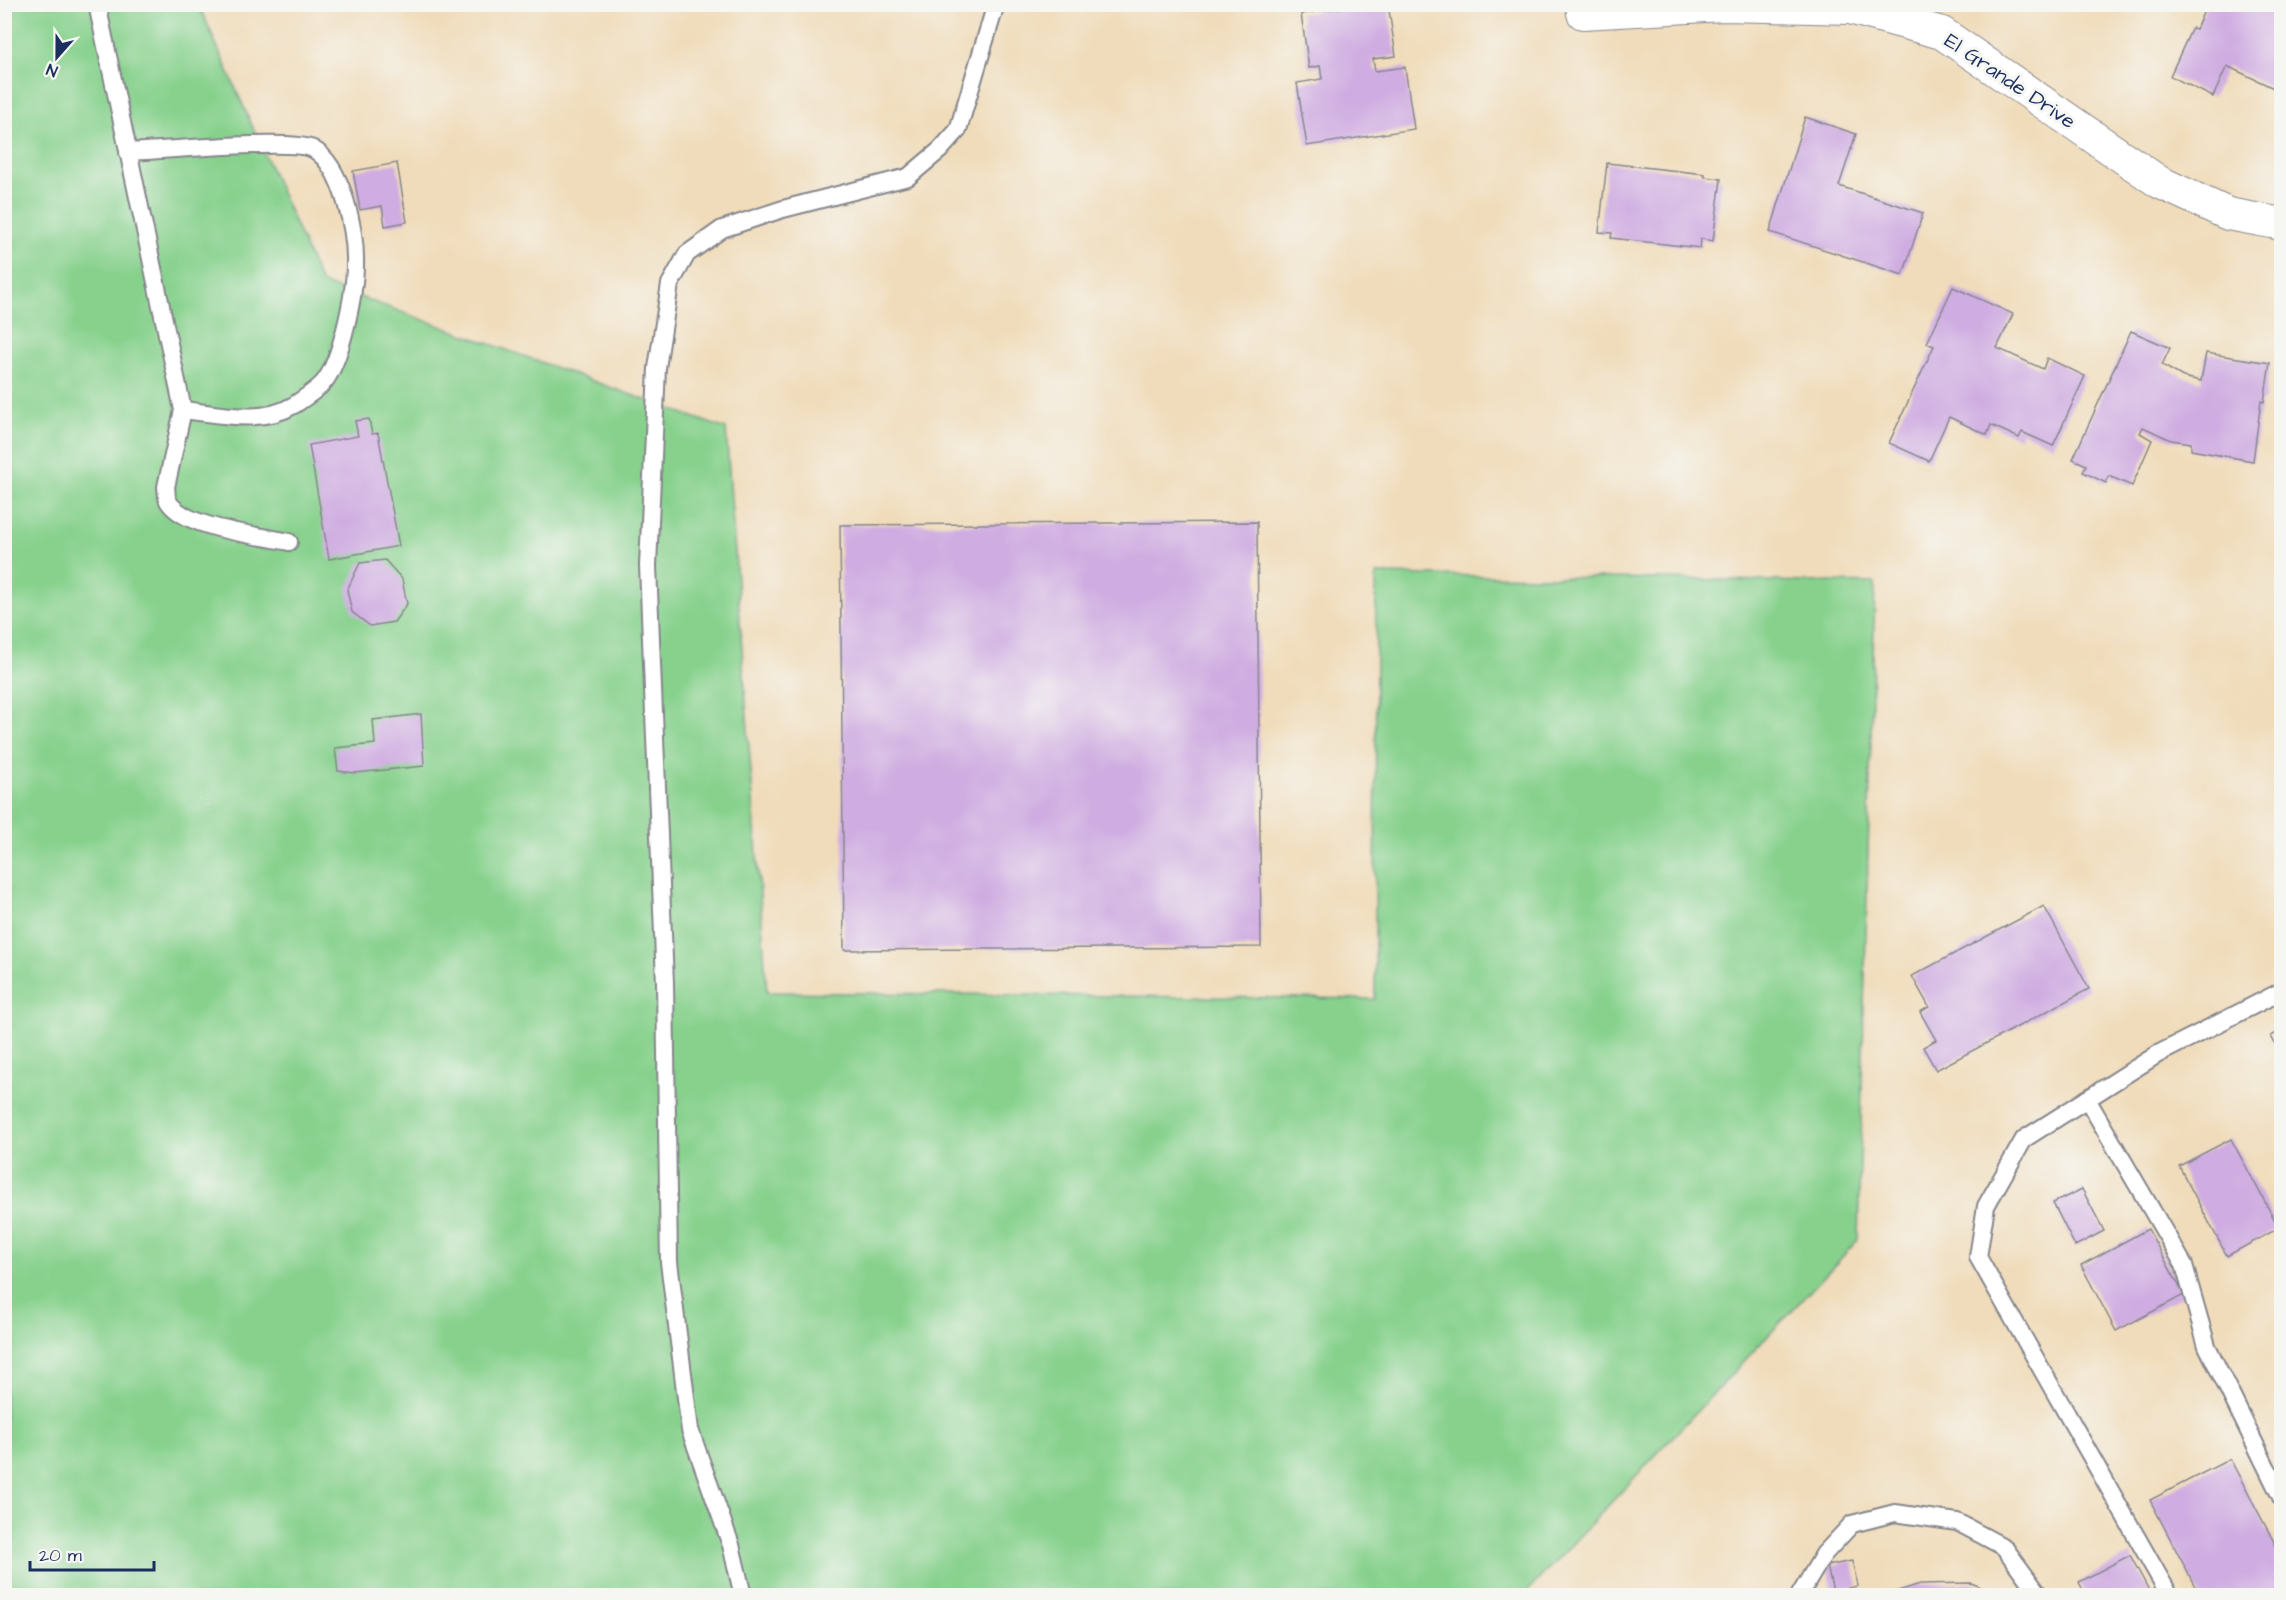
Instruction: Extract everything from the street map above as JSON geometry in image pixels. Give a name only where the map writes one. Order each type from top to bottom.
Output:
[{"type":"street","name":"El Grande Drive","points":[[1582,4],[1583,13],[1724,5],[1850,8],[1942,33],[2159,182],[2228,214],[2282,224]]},
{"type":"lane","points":[[97,4],[183,410],[166,487],[167,500],[196,522],[289,542]]},
{"type":"lane","points":[[743,1596],[731,1545],[690,1430],[669,1262],[665,983],[648,566],[657,368],[670,284],[687,254],[722,228],[783,209],[908,177],[940,150],[958,130],[996,4]]},
{"type":"lane","points":[[128,152],[303,146],[329,161],[347,204],[355,265],[340,350],[324,382],[294,405],[271,414],[245,417],[183,410]]},
{"type":"lane","points":[[2170,1596],[1978,1257],[1986,1206],[2024,1139],[2158,1054],[2282,991]]},
{"type":"lane","points":[[2087,1099],[2184,1265],[2207,1346],[2282,1499]]},
{"type":"lane","points":[[1799,1596],[1824,1554],[1852,1524],[1895,1513],[1957,1522],[2004,1547],[2040,1596]]},
{"type":"green space","points":[[5,5],[199,5],[321,283],[726,429],[767,992],[1375,999],[1376,574],[1875,583],[1858,1240],[1524,1595],[5,1596]]},
{"type":"building","points":[[1362,4],[1388,4],[1396,56],[1373,59],[1375,71],[1405,67],[1414,129],[1307,146],[1297,83],[1322,79],[1320,66],[1309,68],[1301,14]]},
{"type":"building","points":[[2207,4],[2282,4],[2282,92],[2227,66],[2213,97],[2170,76],[2192,28],[2196,29]]},
{"type":"building","points":[[1805,117],[1856,134],[1839,186],[1923,213],[1903,275],[1770,232]]},
{"type":"building","points":[[397,163],[407,222],[385,226],[382,206],[360,210],[353,171]]},
{"type":"building","points":[[1607,163],[1705,174],[1705,177],[1721,179],[1713,241],[1701,239],[1700,248],[1611,238],[1612,233],[1599,232]]},
{"type":"building","points":[[1953,287],[2013,314],[1997,348],[2043,369],[2047,358],[2085,376],[2053,446],[2022,432],[2019,438],[1991,425],[1987,435],[1949,417],[1929,461],[1889,443],[1934,346],[1927,343]]},
{"type":"building","points":[[2131,331],[2170,348],[2162,365],[2183,377],[2201,381],[2206,353],[2270,363],[2264,402],[2261,401],[2253,461],[2191,450],[2191,443],[2171,440],[2143,427],[2140,433],[2152,440],[2132,486],[2109,476],[2106,483],[2083,472],[2086,465],[2073,459]]},
{"type":"building","points":[[369,419],[372,434],[378,433],[399,546],[329,559],[309,445],[358,436],[355,421]]},
{"type":"building","points":[[1257,522],[1261,947],[844,950],[840,525]]},
{"type":"building","points":[[385,560],[402,579],[407,604],[394,622],[370,626],[352,612],[347,590],[360,563]]},
{"type":"building","points":[[421,714],[424,766],[355,773],[338,771],[335,748],[375,744],[373,720]]},
{"type":"building","points":[[2044,906],[2089,989],[1936,1070],[1923,1047],[1936,1040],[1920,1012],[1929,1007],[1912,976]]},
{"type":"building","points":[[2282,1030],[2282,1058],[2271,1036]]},
{"type":"building","points":[[2231,1139],[2279,1228],[2227,1256],[2179,1166]]},
{"type":"building","points":[[2082,1189],[2104,1231],[2075,1246],[2053,1203]]},
{"type":"building","points":[[2148,1229],[2184,1295],[2116,1331],[2081,1265]]},
{"type":"building","points":[[2230,1459],[2282,1557],[2282,1596],[2200,1596],[2150,1500]]},
{"type":"building","points":[[2130,1555],[2152,1596],[2086,1596],[2079,1582]]},
{"type":"building","points":[[1852,1561],[1858,1586],[1833,1591],[1827,1566]]},
{"type":"building","points":[[1971,1583],[2004,1596],[1886,1595],[1920,1584]]}]
